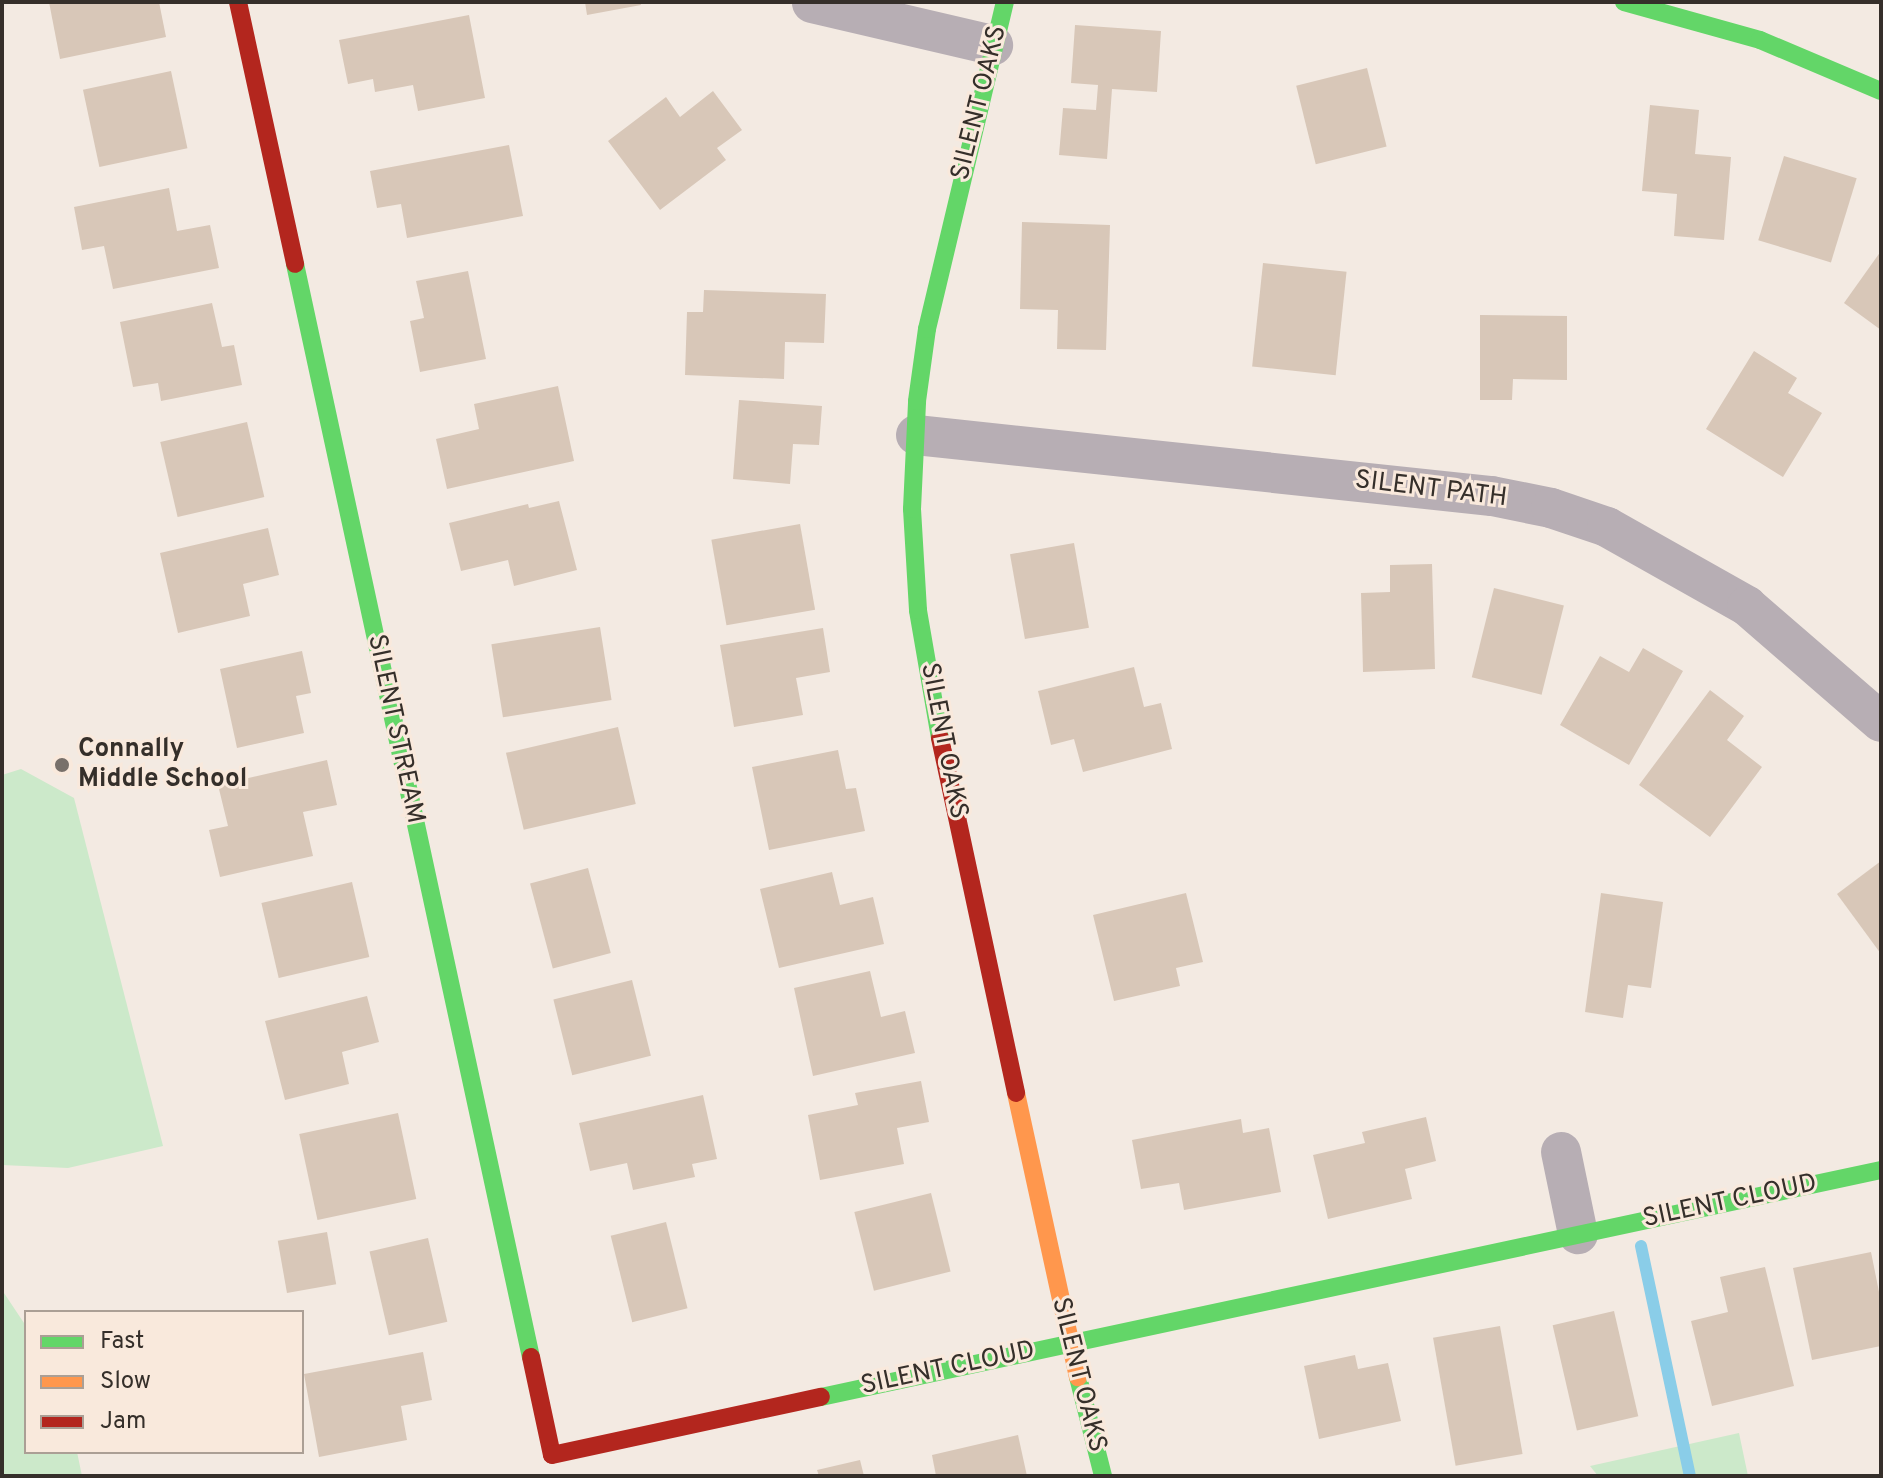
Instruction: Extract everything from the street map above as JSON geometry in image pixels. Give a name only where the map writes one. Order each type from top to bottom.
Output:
[{"type":"street","name":"SILENT STREAM","points":[[238,2],[552,1455]]},
{"type":"street","name":"SILENT OAKS","points":[[1005,2],[927,329],[916,435],[913,524],[918,610],[930,681],[1069,1343],[1103,1476]]},
{"type":"street","points":[[1624,2],[1760,40],[1881,91]]},
{"type":"street","points":[[812,3],[993,45]]},
{"type":"street","name":"SILENT PATH","points":[[916,435],[1492,496],[1551,508],[1607,527],[1747,606],[1881,722]]},
{"type":"street","points":[[1561,1152],[1578,1234]]},
{"type":"street","name":"SILENT CLOUD","points":[[552,1455],[1881,1170]]},
{"type":"green space","points":[[21,769],[74,798],[163,1146],[68,1168],[2,1165],[2,775]]},
{"type":"green space","points":[[2,1290],[24,1323],[24,1454],[77,1454],[82,1476],[2,1476]]},
{"type":"green space","points":[[1739,1433],[1748,1476],[1598,1476],[1590,1466]]},
{"type":"building","points":[[49,2],[159,2],[166,37],[60,59]]},
{"type":"building","points":[[585,2],[640,2],[641,5],[587,15]]},
{"type":"building","points":[[469,15],[485,98],[418,111],[413,85],[375,92],[373,79],[348,84],[339,40]]},
{"type":"building","points":[[1075,25],[1161,31],[1157,92],[1112,89],[1107,159],[1059,155],[1063,108],[1096,110],[1098,85],[1071,83]]},
{"type":"building","points":[[1367,68],[1387,147],[1316,164],[1296,86]]},
{"type":"building","points":[[171,71],[187,148],[99,167],[83,90]]},
{"type":"building","points":[[713,91],[742,130],[717,148],[726,160],[660,210],[608,141],[666,97],[680,117]]},
{"type":"building","points":[[1650,105],[1699,110],[1695,154],[1731,157],[1724,240],[1674,236],[1677,194],[1642,191]]},
{"type":"building","points":[[509,145],[523,216],[407,238],[401,204],[377,208],[370,171]]},
{"type":"building","points":[[1784,156],[1857,178],[1831,262],[1758,240]]},
{"type":"building","points":[[169,188],[177,231],[210,225],[219,268],[113,289],[104,246],[82,250],[74,207]]},
{"type":"building","points":[[1022,222],[1110,225],[1106,350],[1057,349],[1058,310],[1020,309]]},
{"type":"building","points":[[1881,251],[1881,330],[1844,303]]},
{"type":"building","points":[[1263,263],[1347,272],[1336,375],[1252,366]]},
{"type":"building","points":[[468,271],[486,359],[420,372],[410,321],[424,318],[416,281]]},
{"type":"building","points":[[704,290],[826,294],[824,343],[785,342],[784,379],[685,375],[687,312],[703,312]]},
{"type":"building","points":[[212,303],[222,347],[234,345],[242,385],[161,401],[158,383],[133,387],[120,322]]},
{"type":"building","points":[[1480,315],[1567,316],[1567,380],[1513,379],[1512,400],[1480,400]]},
{"type":"building","points":[[1754,351],[1797,378],[1788,393],[1822,413],[1783,477],[1706,429]]},
{"type":"building","points":[[558,386],[574,461],[447,489],[436,439],[479,429],[474,404]]},
{"type":"building","points":[[739,400],[822,406],[819,445],[793,444],[790,484],[733,479]]},
{"type":"building","points":[[247,422],[264,497],[178,517],[160,442]]},
{"type":"building","points":[[559,501],[577,570],[514,586],[508,560],[461,571],[449,523],[528,504],[529,508]]},
{"type":"building","points":[[800,524],[815,610],[726,625],[711,540]]},
{"type":"building","points":[[268,528],[279,575],[243,584],[250,616],[178,633],[160,553]]},
{"type":"building","points":[[1074,543],[1089,628],[1025,639],[1010,554]]},
{"type":"building","points":[[1432,564],[1435,669],[1363,672],[1361,593],[1390,592],[1390,565]]},
{"type":"building","points":[[1494,588],[1564,605],[1542,695],[1472,677]]},
{"type":"building","points":[[600,627],[612,700],[503,717],[491,644]]},
{"type":"building","points":[[823,628],[830,672],[796,678],[803,715],[734,727],[720,645]]},
{"type":"building","points":[[1643,648],[1683,671],[1629,765],[1560,725],[1600,656],[1629,672]]},
{"type":"building","points":[[302,651],[311,693],[296,696],[304,733],[237,748],[220,669]]},
{"type":"building","points":[[1134,667],[1144,707],[1161,703],[1172,749],[1083,772],[1074,739],[1051,745],[1038,691]]},
{"type":"building","points":[[1710,690],[1744,716],[1727,740],[1762,767],[1710,837],[1639,785]]},
{"type":"building","points":[[618,727],[636,804],[524,830],[506,753]]},
{"type":"building","points":[[838,750],[846,789],[856,788],[865,831],[769,850],[752,767]]},
{"type":"building","points":[[327,760],[337,805],[303,812],[313,856],[220,877],[209,830],[228,826],[218,785]]},
{"type":"building","points":[[1881,861],[1881,954],[1837,894]]},
{"type":"building","points":[[588,868],[611,953],[553,969],[530,884]]},
{"type":"building","points":[[832,872],[840,905],[873,897],[884,944],[779,968],[760,889]]},
{"type":"building","points":[[352,882],[369,957],[279,978],[261,903]]},
{"type":"building","points":[[1186,893],[1203,962],[1176,968],[1180,986],[1114,1001],[1093,915]]},
{"type":"building","points":[[1601,893],[1663,902],[1651,988],[1628,985],[1623,1018],[1585,1012]]},
{"type":"building","points":[[870,971],[881,1017],[905,1011],[915,1053],[813,1076],[794,988]]},
{"type":"building","points":[[632,980],[651,1056],[572,1075],[553,1000]]},
{"type":"building","points":[[367,996],[379,1042],[342,1052],[349,1084],[285,1100],[265,1021]]},
{"type":"building","points":[[921,1081],[929,1122],[897,1128],[904,1164],[820,1180],[808,1115],[858,1105],[855,1093]]},
{"type":"building","points":[[703,1095],[717,1159],[692,1164],[695,1177],[633,1190],[627,1163],[590,1171],[579,1123]]},
{"type":"building","points":[[398,1113],[416,1199],[318,1220],[299,1134]]},
{"type":"building","points":[[1426,1117],[1436,1161],[1405,1169],[1412,1199],[1328,1219],[1313,1155],[1365,1143],[1362,1132]]},
{"type":"building","points":[[1241,1119],[1243,1133],[1269,1128],[1281,1192],[1184,1210],[1179,1183],[1141,1189],[1132,1140]]},
{"type":"building","points":[[931,1193],[951,1272],[874,1291],[854,1212]]},
{"type":"building","points":[[666,1222],[688,1308],[632,1322],[611,1236]]},
{"type":"building","points":[[327,1232],[336,1284],[287,1293],[278,1241]]},
{"type":"building","points":[[428,1238],[447,1322],[389,1335],[370,1251]]},
{"type":"building","points":[[1871,1252],[1881,1302],[1881,1346],[1812,1360],[1793,1268]]},
{"type":"building","points":[[1765,1267],[1794,1386],[1712,1406],[1691,1321],[1728,1312],[1720,1277]]},
{"type":"building","points":[[1614,1311],[1638,1416],[1577,1430],[1553,1325]]},
{"type":"building","points":[[1500,1326],[1523,1454],[1456,1466],[1433,1338]]},
{"type":"building","points":[[423,1352],[432,1400],[401,1406],[407,1440],[319,1457],[304,1374]]},
{"type":"building","points":[[1355,1355],[1358,1369],[1388,1363],[1401,1421],[1319,1439],[1304,1366]]},
{"type":"building","points":[[1018,1435],[1027,1476],[936,1476],[932,1455]]},
{"type":"building","points":[[860,1460],[864,1476],[819,1476],[817,1470]]},
{"type":"waterway","points":[[1641,1246],[1690,1476]]},
{"type":"traffic: fast","points":[[940,738],[918,610],[912,509],[917,401],[927,329],[1005,2]]},
{"type":"traffic: fast","points":[[1624,2],[1760,40],[1881,91]]},
{"type":"traffic: fast","points":[[295,264],[531,1357]]},
{"type":"traffic: fast","points":[[821,1397],[1881,1170]]},
{"type":"traffic: fast","points":[[1078,1377],[1103,1476]]},
{"type":"traffic: slow","points":[[1016,1093],[1078,1377]]},
{"type":"traffic: jam","points":[[238,2],[295,264]]},
{"type":"traffic: jam","points":[[940,738],[1016,1093]]},
{"type":"traffic: jam","points":[[531,1357],[552,1455],[821,1397]]},
{"type":"place","name":"Connally Middle School","points":[[62,765]]}]
